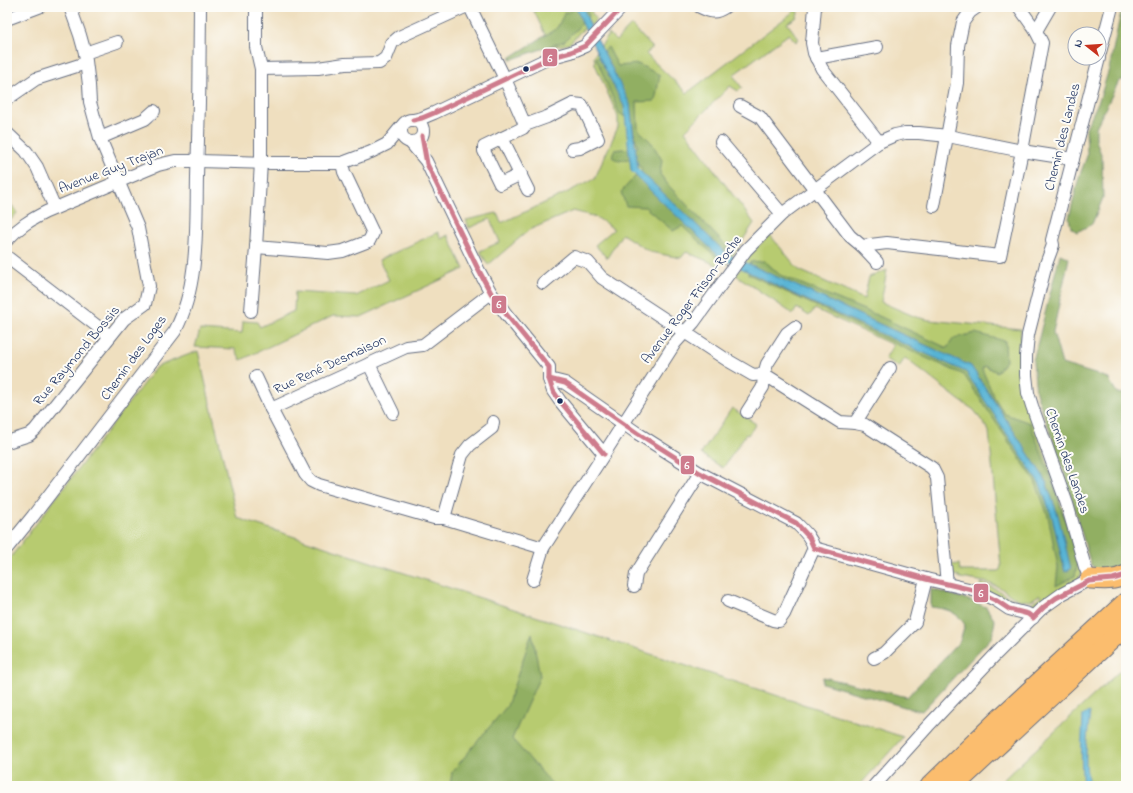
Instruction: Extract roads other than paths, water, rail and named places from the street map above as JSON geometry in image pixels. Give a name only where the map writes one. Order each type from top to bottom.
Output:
[{"type":"highway","points":[[1090,580],[1119,579],[1126,575]]},
{"type":"highway","points":[[930,786],[1001,717],[1126,602]]},
{"type":"highway","points":[[954,786],[1126,626]]},
{"type":"street","points":[[7,19],[39,7]]},
{"type":"street","name":"Rue Raymond Bossis","points":[[7,442],[29,434],[35,430],[124,319],[145,304],[149,286],[138,228],[100,138],[90,102],[85,58],[80,35],[70,7]]},
{"type":"street","name":"Chemin des Loges","points":[[7,548],[177,328],[187,302],[195,258],[200,7]]},
{"type":"street","points":[[251,311],[261,162],[261,69],[256,47],[256,7]]},
{"type":"street","points":[[261,69],[318,68],[345,64],[379,63],[386,58],[392,43],[399,37],[465,7]]},
{"type":"street","points":[[470,7],[505,79],[525,125]]},
{"type":"street","points":[[387,144],[406,122],[422,118],[549,58],[572,52],[585,46],[622,7]]},
{"type":"street","points":[[700,7],[710,12],[720,10],[725,7]]},
{"type":"street","points":[[815,7],[812,42],[816,58],[822,69],[879,142]]},
{"type":"street","points":[[934,206],[957,83],[958,46],[963,22],[970,12],[978,7]]},
{"type":"street","points":[[862,246],[888,243],[1000,256],[1022,151],[1042,43],[1036,31],[1019,7]]},
{"type":"street","points":[[1036,31],[1050,7]]},
{"type":"street","name":"Chemin des Landes","points":[[1107,26],[1112,7]]},
{"type":"street","points":[[7,99],[36,79],[85,58],[117,42]]},
{"type":"street","points":[[816,58],[877,47]]},
{"type":"street","name":"Chemin des Landes","points":[[1090,580],[1067,504],[1028,393],[1026,356],[1028,335],[1097,66]]},
{"type":"street","points":[[521,174],[500,184],[484,151],[484,147],[523,128],[525,125],[547,117],[573,104],[582,105],[598,139],[580,148],[572,149]]},
{"type":"street","points":[[740,106],[760,117],[850,236],[877,262]]},
{"type":"street","points":[[100,138],[145,119],[154,111]]},
{"type":"street","points":[[256,247],[328,253],[343,251],[369,241],[373,233],[344,172],[342,163],[387,144],[414,143],[420,139],[434,112]]},
{"type":"street","points":[[413,120],[419,123],[423,129],[426,161]]},
{"type":"street","points":[[401,127],[401,135],[404,140],[409,142],[426,161],[491,293],[549,367],[549,379],[552,391],[604,454]]},
{"type":"street","points":[[7,133],[26,151],[37,167],[56,208]]},
{"type":"street","name":"Avenue Roger Frison-Roche","points":[[533,580],[543,548],[675,343],[685,333],[746,250],[782,214],[879,142],[895,135],[905,133],[948,136],[1022,151],[1073,159]]},
{"type":"street","points":[[502,138],[528,190]]},
{"type":"street","points":[[720,142],[782,214]]},
{"type":"street","name":"Avenue Guy Trajan","points":[[7,240],[31,219],[158,165],[175,161],[342,163]]},
{"type":"street","points":[[7,257],[110,336]]},
{"type":"street","points":[[543,283],[574,258],[588,262],[602,278],[752,375],[764,374],[840,422],[865,425],[932,468],[937,478],[947,584]]},
{"type":"street","name":"Rue René Desmaison","points":[[491,293],[423,345],[406,347],[271,409],[305,474],[311,481],[319,485],[434,518],[444,518],[543,548]]},
{"type":"street","points":[[747,412],[763,387],[766,364],[787,333],[795,327]]},
{"type":"street","points":[[369,364],[393,413]]},
{"type":"street","points":[[855,423],[890,368]]},
{"type":"street","points":[[256,378],[271,409]]},
{"type":"street","points":[[549,379],[565,382],[623,424],[700,473],[796,523],[807,534],[812,541],[814,548],[780,620],[773,620],[728,601]]},
{"type":"street","points":[[444,518],[462,455],[470,446],[492,428],[494,422]]},
{"type":"street","points":[[634,586],[636,574],[700,473]]},
{"type":"street","points":[[814,548],[926,580],[977,591],[997,600],[1009,609],[1028,614],[1033,618]]},
{"type":"street","points":[[874,658],[884,653],[915,622],[926,580]]},
{"type":"street","points":[[874,786],[933,720],[1041,609],[1049,602],[1067,591],[1090,580]]},
{"type":"street","points":[[1009,609],[1017,627],[1020,630]]},
{"type":"water","points":[[576,7],[583,7],[590,25],[630,104],[638,169],[727,254],[971,366],[1045,479],[1058,515],[1071,569],[1065,572],[1052,517],[1040,484],[966,372],[796,295],[722,259],[631,171],[624,106],[583,25]]},
{"type":"water","points":[[1090,712],[1086,768],[1090,786],[1083,786],[1081,759],[1083,715]]}]
